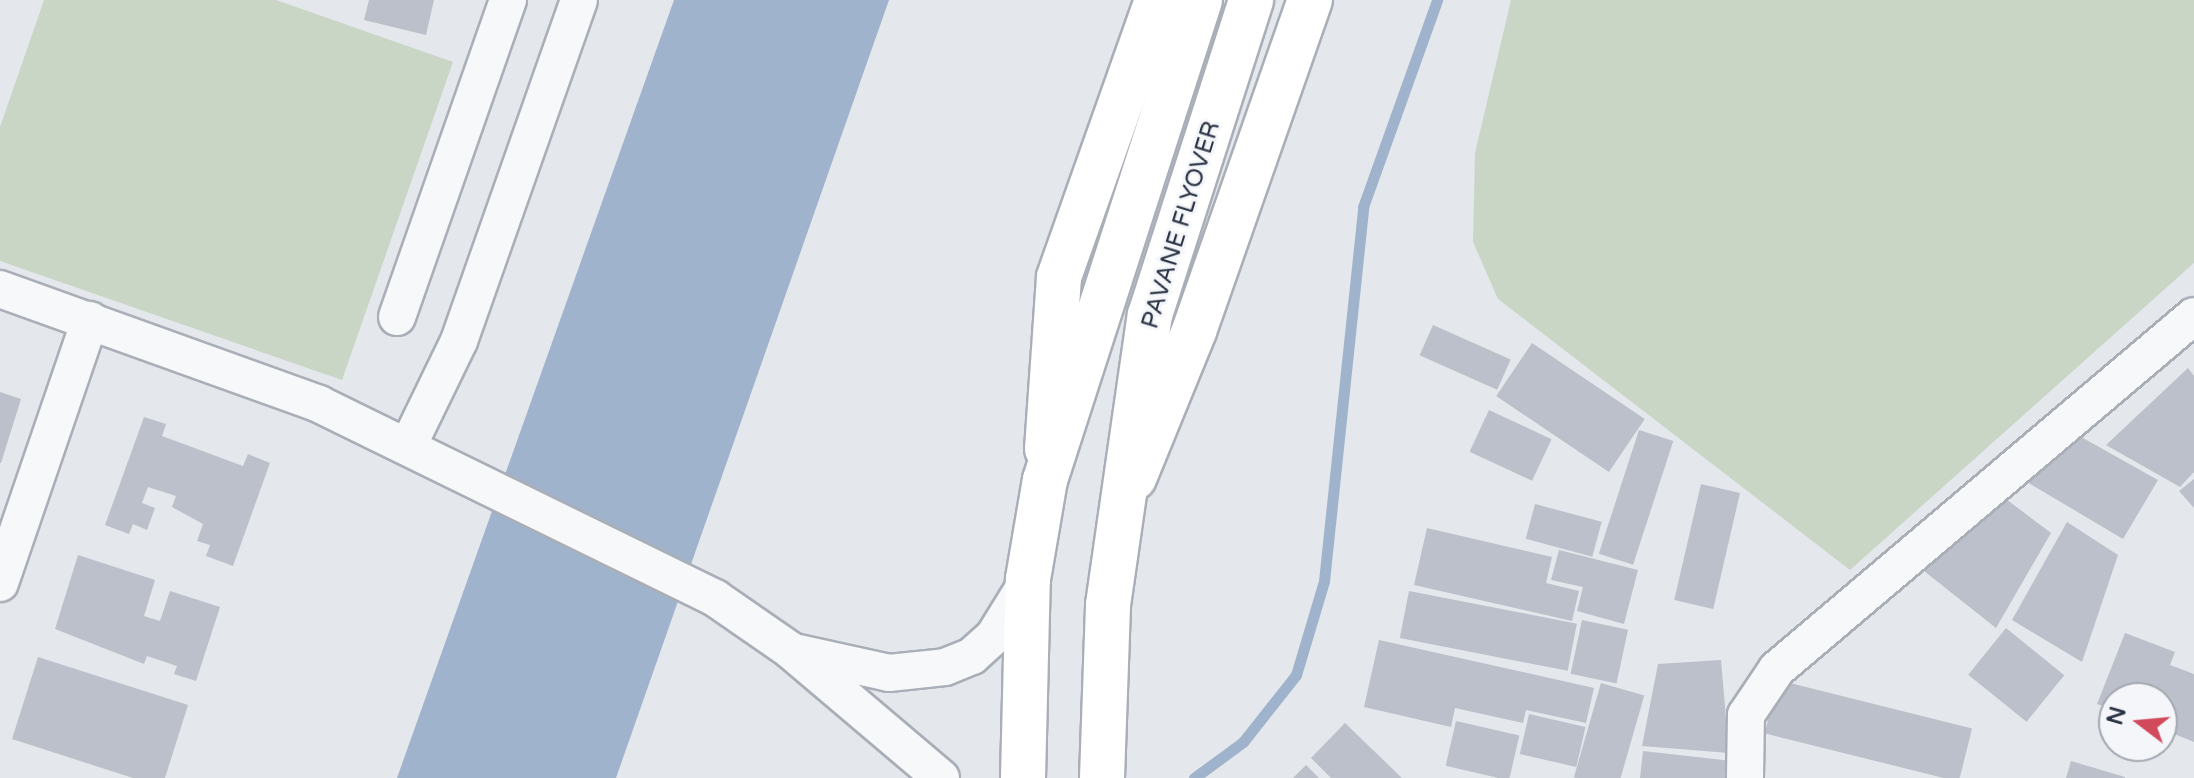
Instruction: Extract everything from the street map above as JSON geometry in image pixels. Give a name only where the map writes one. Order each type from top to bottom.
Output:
[{"type":"main road","points":[[1023,778],[1028,579],[1045,480],[1059,277],[1157,0]]},
{"type":"main road","name":"PAVANE FLYOVER","points":[[1045,480],[1200,0]]},
{"type":"main road","name":"PAVANE FLYOVER","points":[[1124,502],[1150,315],[1251,0]]},
{"type":"main road","points":[[1102,778],[1108,605],[1124,502],[1194,331],[1310,0]]},
{"type":"street","points":[[397,317],[508,0]]},
{"type":"street","points":[[421,453],[579,0]]},
{"type":"street","points":[[0,289],[319,404],[715,598],[790,650],[941,778]]},
{"type":"street","points":[[1745,778],[1746,715],[1777,669],[2194,316]]},
{"type":"street","points":[[0,583],[90,320]]},
{"type":"street","points":[[790,650],[889,673],[945,667],[972,656],[994,636],[1028,579]]},
{"type":"green space","points":[[44,0],[276,0],[453,62],[342,380],[0,261],[0,127]]},
{"type":"green space","points":[[1511,0],[2194,0],[2194,263],[1850,570],[1498,299],[1473,242],[1475,153]]},
{"type":"water","points":[[674,0],[889,0],[616,778],[397,778]]},
{"type":"building","points":[[369,0],[434,0],[426,35],[364,20]]},
{"type":"building","points":[[1433,325],[1511,360],[1497,390],[1420,355]]},
{"type":"building","points":[[1532,343],[1645,419],[1609,472],[1496,396]]},
{"type":"building","points":[[2188,368],[2194,376],[2194,472],[2180,487],[2106,445]]},
{"type":"building","points":[[0,392],[21,399],[1,463],[0,463]]},
{"type":"building","points":[[1489,410],[1552,439],[1532,481],[1470,452]]},
{"type":"building","points":[[144,417],[166,424],[162,436],[243,466],[248,454],[270,463],[233,566],[206,556],[210,545],[197,541],[203,524],[172,507],[176,496],[148,487],[142,503],[155,508],[147,530],[133,524],[129,534],[105,525]]},
{"type":"building","points":[[1639,430],[1673,441],[1633,565],[1599,554]]},
{"type":"building","points":[[2074,433],[2158,480],[2123,539],[2022,479]]},
{"type":"building","points":[[2194,479],[2194,508],[2179,491]]},
{"type":"building","points":[[1701,484],[1740,493],[1713,609],[1674,600]]},
{"type":"building","points":[[1998,493],[2051,533],[1996,628],[1924,571]]},
{"type":"building","points":[[1535,504],[1602,522],[1592,557],[1526,539]]},
{"type":"building","points":[[2067,522],[2118,555],[2082,662],[2012,620]]},
{"type":"building","points":[[1427,528],[1552,557],[1546,583],[1579,591],[1572,621],[1414,585]]},
{"type":"building","points":[[1559,550],[1638,570],[1624,624],[1577,611],[1583,587],[1551,580]]},
{"type":"building","points":[[78,555],[155,580],[144,616],[160,621],[170,591],[220,607],[196,681],[174,674],[177,666],[147,656],[144,664],[55,629]]},
{"type":"building","points":[[1409,591],[1577,624],[1568,671],[1400,638]]},
{"type":"building","points":[[1582,620],[1628,630],[1617,684],[1571,674]]},
{"type":"building","points":[[2006,628],[2064,675],[2027,722],[1968,675]]},
{"type":"building","points":[[2125,633],[2175,652],[2170,665],[2194,674],[2194,742],[2178,736],[2178,682],[2106,682]]},
{"type":"building","points":[[1379,640],[1594,688],[1586,723],[1526,710],[1523,723],[1455,708],[1451,727],[1364,707]]},
{"type":"building","points":[[38,657],[188,705],[165,778],[133,778],[12,739]]},
{"type":"building","points":[[1721,660],[1729,753],[1642,746],[1658,664]]},
{"type":"building","points":[[1778,680],[1972,728],[1960,778],[1944,778],[1765,733]]},
{"type":"building","points":[[1601,683],[1644,695],[1621,778],[1574,777]]},
{"type":"building","points":[[1529,714],[1586,727],[1576,767],[1520,754]]},
{"type":"building","points":[[1456,721],[1519,736],[1510,778],[1446,766]]},
{"type":"building","points":[[1345,723],[1402,778],[1331,778],[1311,758]]},
{"type":"building","points":[[1643,751],[1732,761],[1730,778],[1640,778]]},
{"type":"building","points":[[2071,761],[2125,777],[2125,778],[2066,778]]},
{"type":"building","points":[[1306,765],[1319,778],[1293,778]]},
{"type":"waterway","points":[[1194,778],[1243,742],[1296,675],[1324,581],[1363,207],[1437,0]]}]
